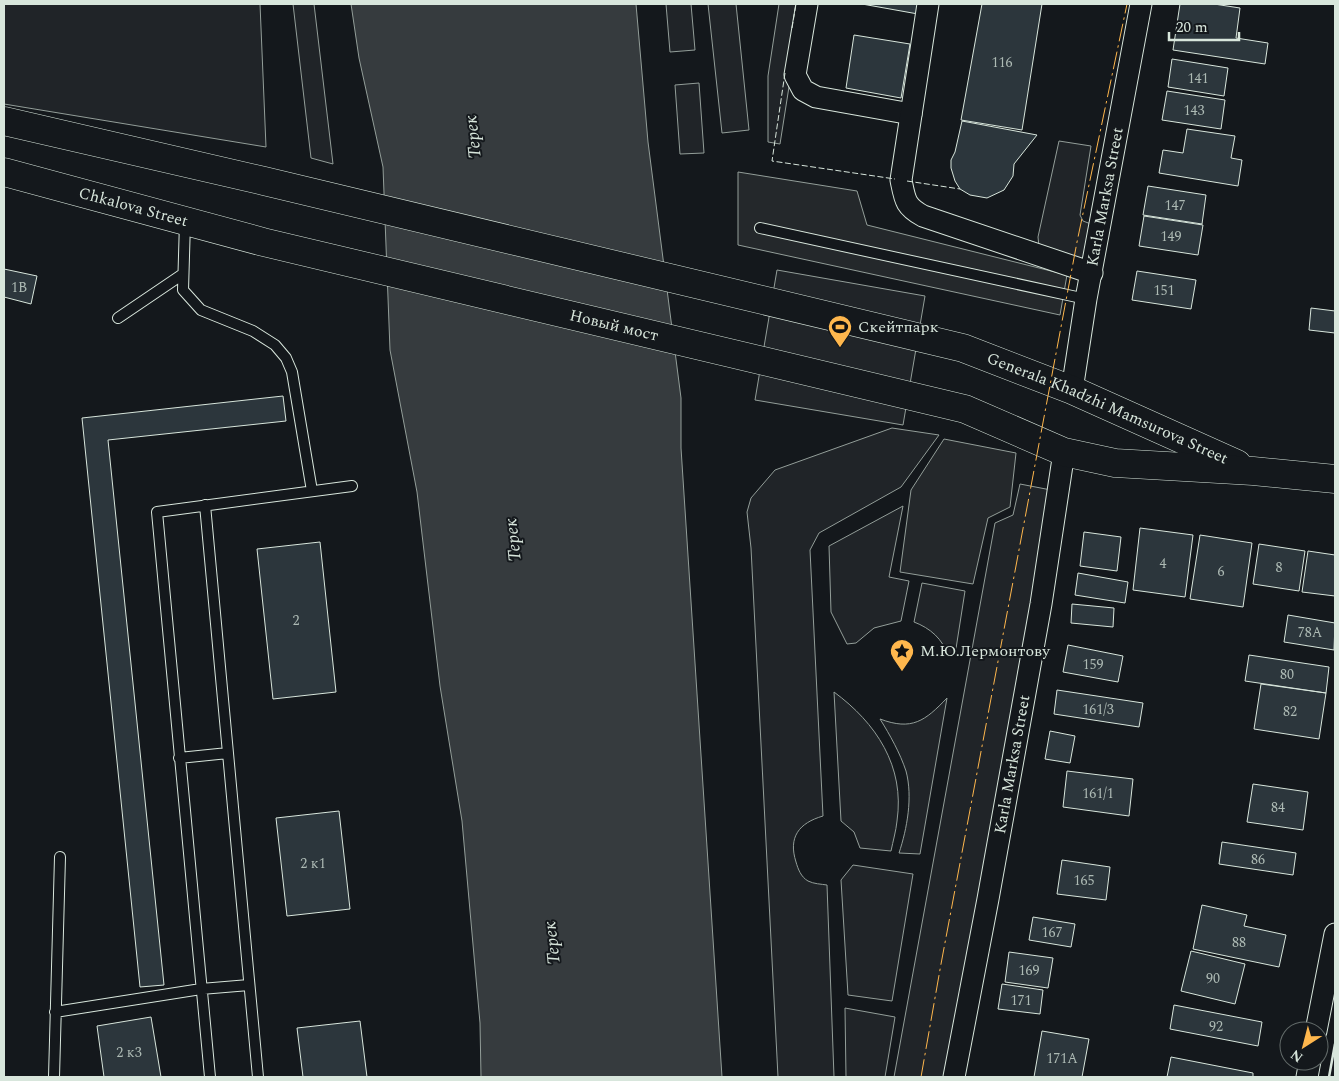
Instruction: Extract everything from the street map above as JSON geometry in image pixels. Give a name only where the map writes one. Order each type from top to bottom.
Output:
[{"type":"main road","name":"Generala Khadzhi Mamsurova Street","points":[[4,121],[264,181],[963,348],[1072,390],[1253,471]]},
{"type":"main road","name":"Chkalova Street","points":[[4,172],[263,242]]},
{"type":"main road","name":"Новый мост","points":[[263,242],[965,409]]},
{"type":"main road","name":"Generala Khadzhi Mamsurova Street","points":[[965,409],[1064,452],[1115,462],[1253,471],[1335,479]]},
{"type":"street","points":[[807,4],[795,75],[803,90],[816,97],[911,114]]},
{"type":"street","points":[[928,4],[901,180],[905,201],[913,210],[923,216],[1092,273]]},
{"type":"street","name":"Karla Marksa Street","points":[[1072,390],[1086,299],[1141,4]]},
{"type":"street","name":"Karla Marksa Street","points":[[954,1077],[1041,604],[1064,452]]},
{"type":"street","points":[[1318,1021],[1335,934]]},
{"type":"lane","points":[[185,221],[183,290],[200,310],[253,331],[275,345],[286,358],[292,372],[312,491]]},
{"type":"lane","points":[[760,228],[1086,299]]},
{"type":"lane","points":[[118,318],[184,274]]},
{"type":"lane","points":[[210,1077],[157,512],[352,486]]},
{"type":"lane","points":[[205,505],[258,1077]]},
{"type":"lane","points":[[179,758],[228,754]]},
{"type":"lane","points":[[54,1077],[60,857]]},
{"type":"lane","points":[[56,1012],[201,989],[249,985]]},
{"type":"shaded area","points":[[4,4],[260,4],[266,147],[4,104]]},
{"type":"shaded area","points":[[293,4],[314,4],[333,164],[311,158]]},
{"type":"shaded area","points":[[666,4],[691,4],[695,50],[670,52]]},
{"type":"shaded area","points":[[708,4],[736,4],[749,130],[722,133]]},
{"type":"shaded area","points":[[779,4],[802,4],[780,144],[768,142],[768,76]]},
{"type":"shaded area","points":[[699,83],[704,153],[680,154],[675,85]]},
{"type":"shaded area","points":[[1059,141],[1091,146],[1080,215],[1083,221],[1091,224],[1083,261],[1039,247],[1038,237]]},
{"type":"shaded area","points":[[738,172],[857,191],[867,225],[1067,275],[1060,315],[738,245]]},
{"type":"shaded area","name":"Скейтпарк","points":[[777,270],[925,296],[903,425],[755,400]]},
{"type":"shaded area","points":[[892,428],[939,435],[901,487],[819,533],[810,550],[823,816],[802,827],[793,845],[797,865],[803,877],[810,882],[827,885],[834,1077],[778,1077],[751,548],[747,512],[751,498],[775,470]]},
{"type":"shaded area","points":[[944,439],[1016,453],[1010,507],[988,518],[973,584],[900,572],[911,490]]},
{"type":"shaded area","points":[[1020,484],[1051,490],[949,1077],[894,1077],[995,523],[1013,515]]},
{"type":"shaded area","points":[[903,506],[889,577],[909,581],[901,621],[874,628],[856,643],[847,644],[831,612],[829,546]]},
{"type":"shaded area","points":[[922,583],[965,591],[955,655],[948,656],[943,644],[935,635],[925,627],[914,622]]},
{"type":"shaded area","points":[[834,692],[863,718],[874,732],[892,764],[898,801],[897,825],[891,851],[860,848],[854,832],[841,821]]},
{"type":"shaded area","points":[[947,698],[920,854],[899,853],[908,813],[908,781],[901,758],[880,719],[901,724],[917,722],[932,713]]},
{"type":"shaded area","points":[[853,865],[913,874],[892,1001],[848,995],[841,880]]},
{"type":"shaded area","points":[[845,1008],[895,1017],[885,1077],[846,1077]]},
{"type":"water","name":"Терек","points":[[351,4],[636,4],[648,142],[681,398],[681,448],[722,1077],[481,1077],[480,1023],[462,821],[440,686],[417,492],[390,350],[383,167],[359,58]]},
{"type":"building","points":[[862,4],[919,4],[918,14]]},
{"type":"building","points":[[982,4],[1042,4],[1022,130],[961,120]]},
{"type":"building","points":[[1180,4],[1214,4],[1240,8],[1236,38],[1268,43],[1265,64],[1173,50]]},
{"type":"building","points":[[854,35],[910,44],[901,98],[846,88]]},
{"type":"building","points":[[1172,59],[1228,68],[1224,96],[1168,87]]},
{"type":"building","points":[[1167,91],[1225,100],[1221,129],[1162,120]]},
{"type":"building","points":[[962,121],[1037,135],[1014,164],[1013,176],[1004,190],[987,198],[970,195],[960,189],[955,181],[951,160],[955,152]]},
{"type":"building","points":[[1187,129],[1235,136],[1231,158],[1242,160],[1238,186],[1159,173],[1163,150],[1183,153]]},
{"type":"building","points":[[1148,186],[1206,195],[1202,224],[1143,215]]},
{"type":"building","points":[[1144,216],[1203,225],[1198,255],[1139,246]]},
{"type":"building","points":[[4,269],[37,276],[31,304],[4,297]]},
{"type":"building","points":[[1137,271],[1196,280],[1191,309],[1132,300]]},
{"type":"building","points":[[1311,308],[1335,311],[1335,333],[1309,330]]},
{"type":"building","points":[[283,396],[286,421],[108,440],[164,985],[140,987],[82,418]]},
{"type":"building","points":[[1140,528],[1193,535],[1185,597],[1133,590]]},
{"type":"building","points":[[1084,532],[1121,537],[1117,571],[1080,566]]},
{"type":"building","points":[[1200,535],[1252,543],[1243,607],[1190,599]]},
{"type":"building","points":[[320,542],[336,692],[273,699],[257,549]]},
{"type":"building","points":[[1259,544],[1305,551],[1299,591],[1253,584]]},
{"type":"building","points":[[1308,551],[1335,555],[1335,596],[1302,592]]},
{"type":"building","points":[[1078,573],[1128,582],[1125,603],[1075,595]]},
{"type":"building","points":[[1072,604],[1114,608],[1113,627],[1071,623]]},
{"type":"building","points":[[1288,615],[1335,623],[1334,650],[1284,642]]},
{"type":"building","points":[[1068,645],[1123,656],[1118,682],[1063,672]]},
{"type":"building","points":[[1249,655],[1329,667],[1326,693],[1245,681]]},
{"type":"building","points":[[1261,684],[1326,693],[1319,739],[1254,729]]},
{"type":"building","points":[[1057,690],[1143,703],[1139,727],[1054,714]]},
{"type":"building","points":[[1050,731],[1075,736],[1070,763],[1045,759]]},
{"type":"building","points":[[1067,771],[1133,779],[1129,816],[1063,807]]},
{"type":"building","points":[[1253,784],[1308,792],[1303,830],[1247,822]]},
{"type":"building","points":[[339,811],[350,909],[287,916],[276,818]]},
{"type":"building","points":[[1222,842],[1296,853],[1293,875],[1219,864]]},
{"type":"building","points":[[1062,860],[1110,867],[1106,900],[1057,894]]},
{"type":"building","points":[[1202,905],[1247,915],[1244,926],[1286,935],[1279,967],[1193,949]]},
{"type":"building","points":[[1033,917],[1075,924],[1071,947],[1029,940]]},
{"type":"building","points":[[1191,951],[1245,964],[1235,1004],[1181,991]]},
{"type":"building","points":[[1009,952],[1053,958],[1048,988],[1005,982]]},
{"type":"building","points":[[1002,984],[1043,990],[1040,1014],[998,1009]]},
{"type":"building","points":[[1174,1005],[1262,1022],[1258,1046],[1170,1029]]},
{"type":"building","points":[[151,1017],[161,1077],[104,1077],[97,1026]]},
{"type":"building","points":[[360,1021],[367,1077],[303,1077],[297,1028]]},
{"type":"building","points":[[1042,1031],[1089,1039],[1082,1077],[1034,1077]]},
{"type":"building","points":[[1171,1057],[1253,1073],[1253,1077],[1167,1077]]},
{"type":"fence","points":[[792,28],[796,4]]},
{"type":"fence","points":[[785,73],[772,161],[895,179]]},
{"type":"fence","points":[[907,181],[960,189]]},
{"type":"wall","points":[[1329,1077],[1335,1044]]},
{"type":"power","points":[[921,1077],[1077,242],[1127,4]]},
{"type":"place","name":"Скейтпарк","points":[[840,348]]},
{"type":"place","name":"М.Ю.Лермонтову","points":[[902,672]]}]
